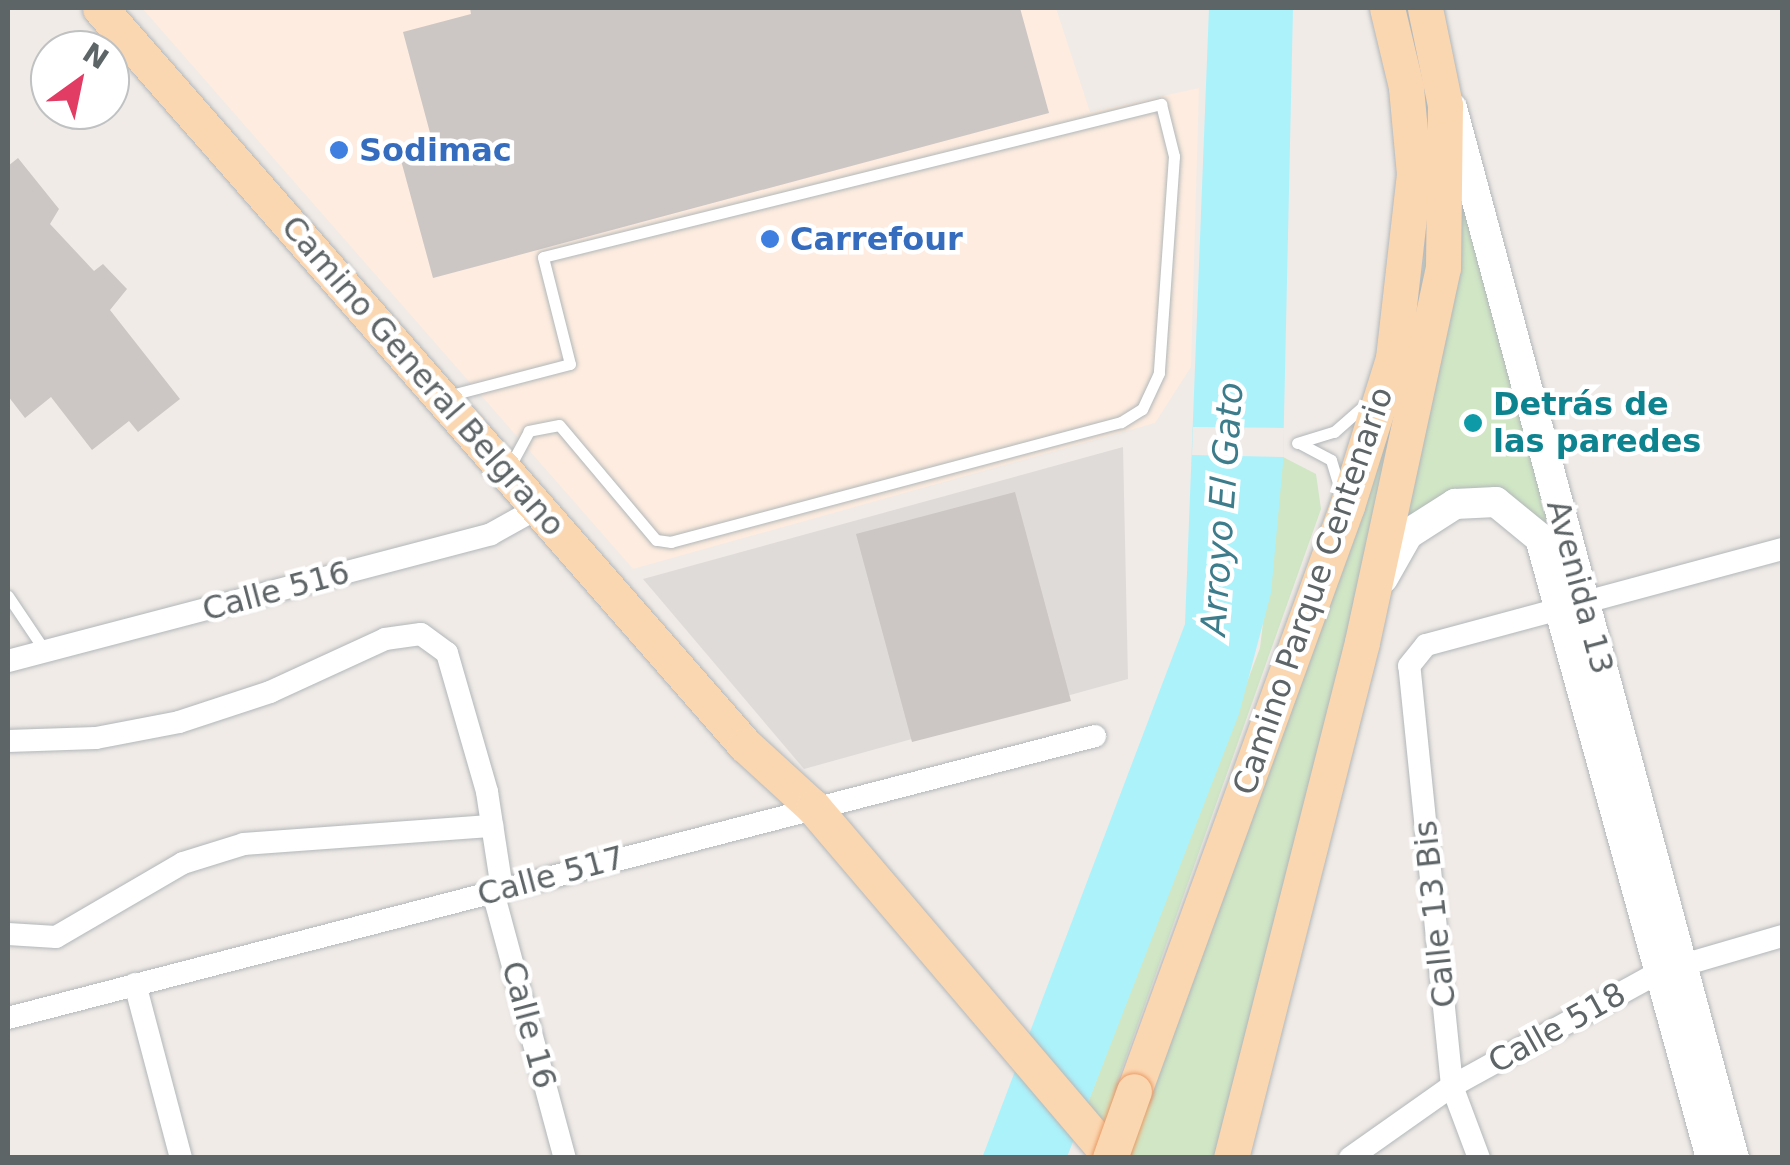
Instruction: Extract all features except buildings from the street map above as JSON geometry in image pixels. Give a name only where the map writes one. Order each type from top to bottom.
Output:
[{"type":"main road","name":"Camino General Belgrano","points":[[100,8],[803,811],[996,1042],[1094,1149]]},
{"type":"main road","name":"Camino Parque Centenario","points":[[1094,1149],[1134,1092],[1334,543],[1397,341],[1413,146],[1386,8]]},
{"type":"main road","name":"Camino Parque Centenario","points":[[1231,1158],[1368,613],[1446,238],[1445,105],[1426,11]]},
{"type":"main road","name":"Avenida 13","points":[[1426,11],[1571,603],[1668,968],[1711,1158]]},
{"type":"main road","name":"Avenida 13","points":[[1368,613],[1408,534],[1438,511],[1482,500],[1532,527],[1571,603]]},
{"type":"main road","name":"Avenida 13","points":[[1668,968],[1734,1158]]},
{"type":"street","name":"Calle 516","points":[[8,662],[491,534],[538,508]]},
{"type":"street","points":[[1571,603],[1782,549]]},
{"type":"street","name":"Calle 13 Bis","points":[[1479,1158],[1452,1086],[1409,666],[1426,645],[1571,603]]},
{"type":"street","name":"Calle 16","points":[[8,741],[96,738],[179,722],[270,692],[385,639],[421,634],[447,654],[492,826],[497,891],[565,1158]]},
{"type":"street","name":"Calle 517","points":[[8,1018],[1095,736]]},
{"type":"street","points":[[8,934],[56,936],[183,863],[244,844],[492,826]]},
{"type":"street","name":"Calle 518","points":[[1350,1158],[1452,1086],[1668,968],[1782,936]]},
{"type":"street","points":[[136,984],[181,1158]]},
{"type":"lane","points":[[442,398],[570,364],[543,257],[1161,104],[1174,156],[1159,373],[1142,409],[1122,422],[671,542],[656,540],[559,426],[529,431],[507,472]]},
{"type":"lane","points":[[1334,543],[1336,470],[1324,453],[1297,443],[1334,432],[1360,412],[1397,341]]},
{"type":"lane","points":[[8,596],[45,651]]},
{"type":"shaded area","name":"Carrefour","points":[[142,8],[1056,8],[1090,112],[1199,88],[1191,367],[1155,423],[633,569]]},
{"type":"shaded area","points":[[1123,447],[1128,679],[804,769],[643,579]]},
{"type":"green space","points":[[1404,8],[1411,8],[1428,67],[1436,243],[1404,404],[1218,1157],[1123,1157],[1084,1113],[1260,648],[1283,457],[1316,474],[1321,509],[1117,1083],[1147,1097],[1416,312],[1427,241],[1428,121]]},
{"type":"green space","points":[[1458,178],[1564,573],[1545,526],[1510,497],[1401,524]]},
{"type":"water","name":"Arroyo El Gato","points":[[1209,8],[1293,8],[1283,463],[1271,593],[1239,714],[1067,1157],[982,1158],[1185,624]]},
{"type":"pier","points":[[1193,427],[1284,428],[1283,457],[1192,455]]},
{"type":"place","name":"Sodimac","points":[[339,150]]},
{"type":"place","name":"Carrefour","points":[[770,239]]},
{"type":"place","name":"Detrás de las paredes","points":[[1473,423]]}]
